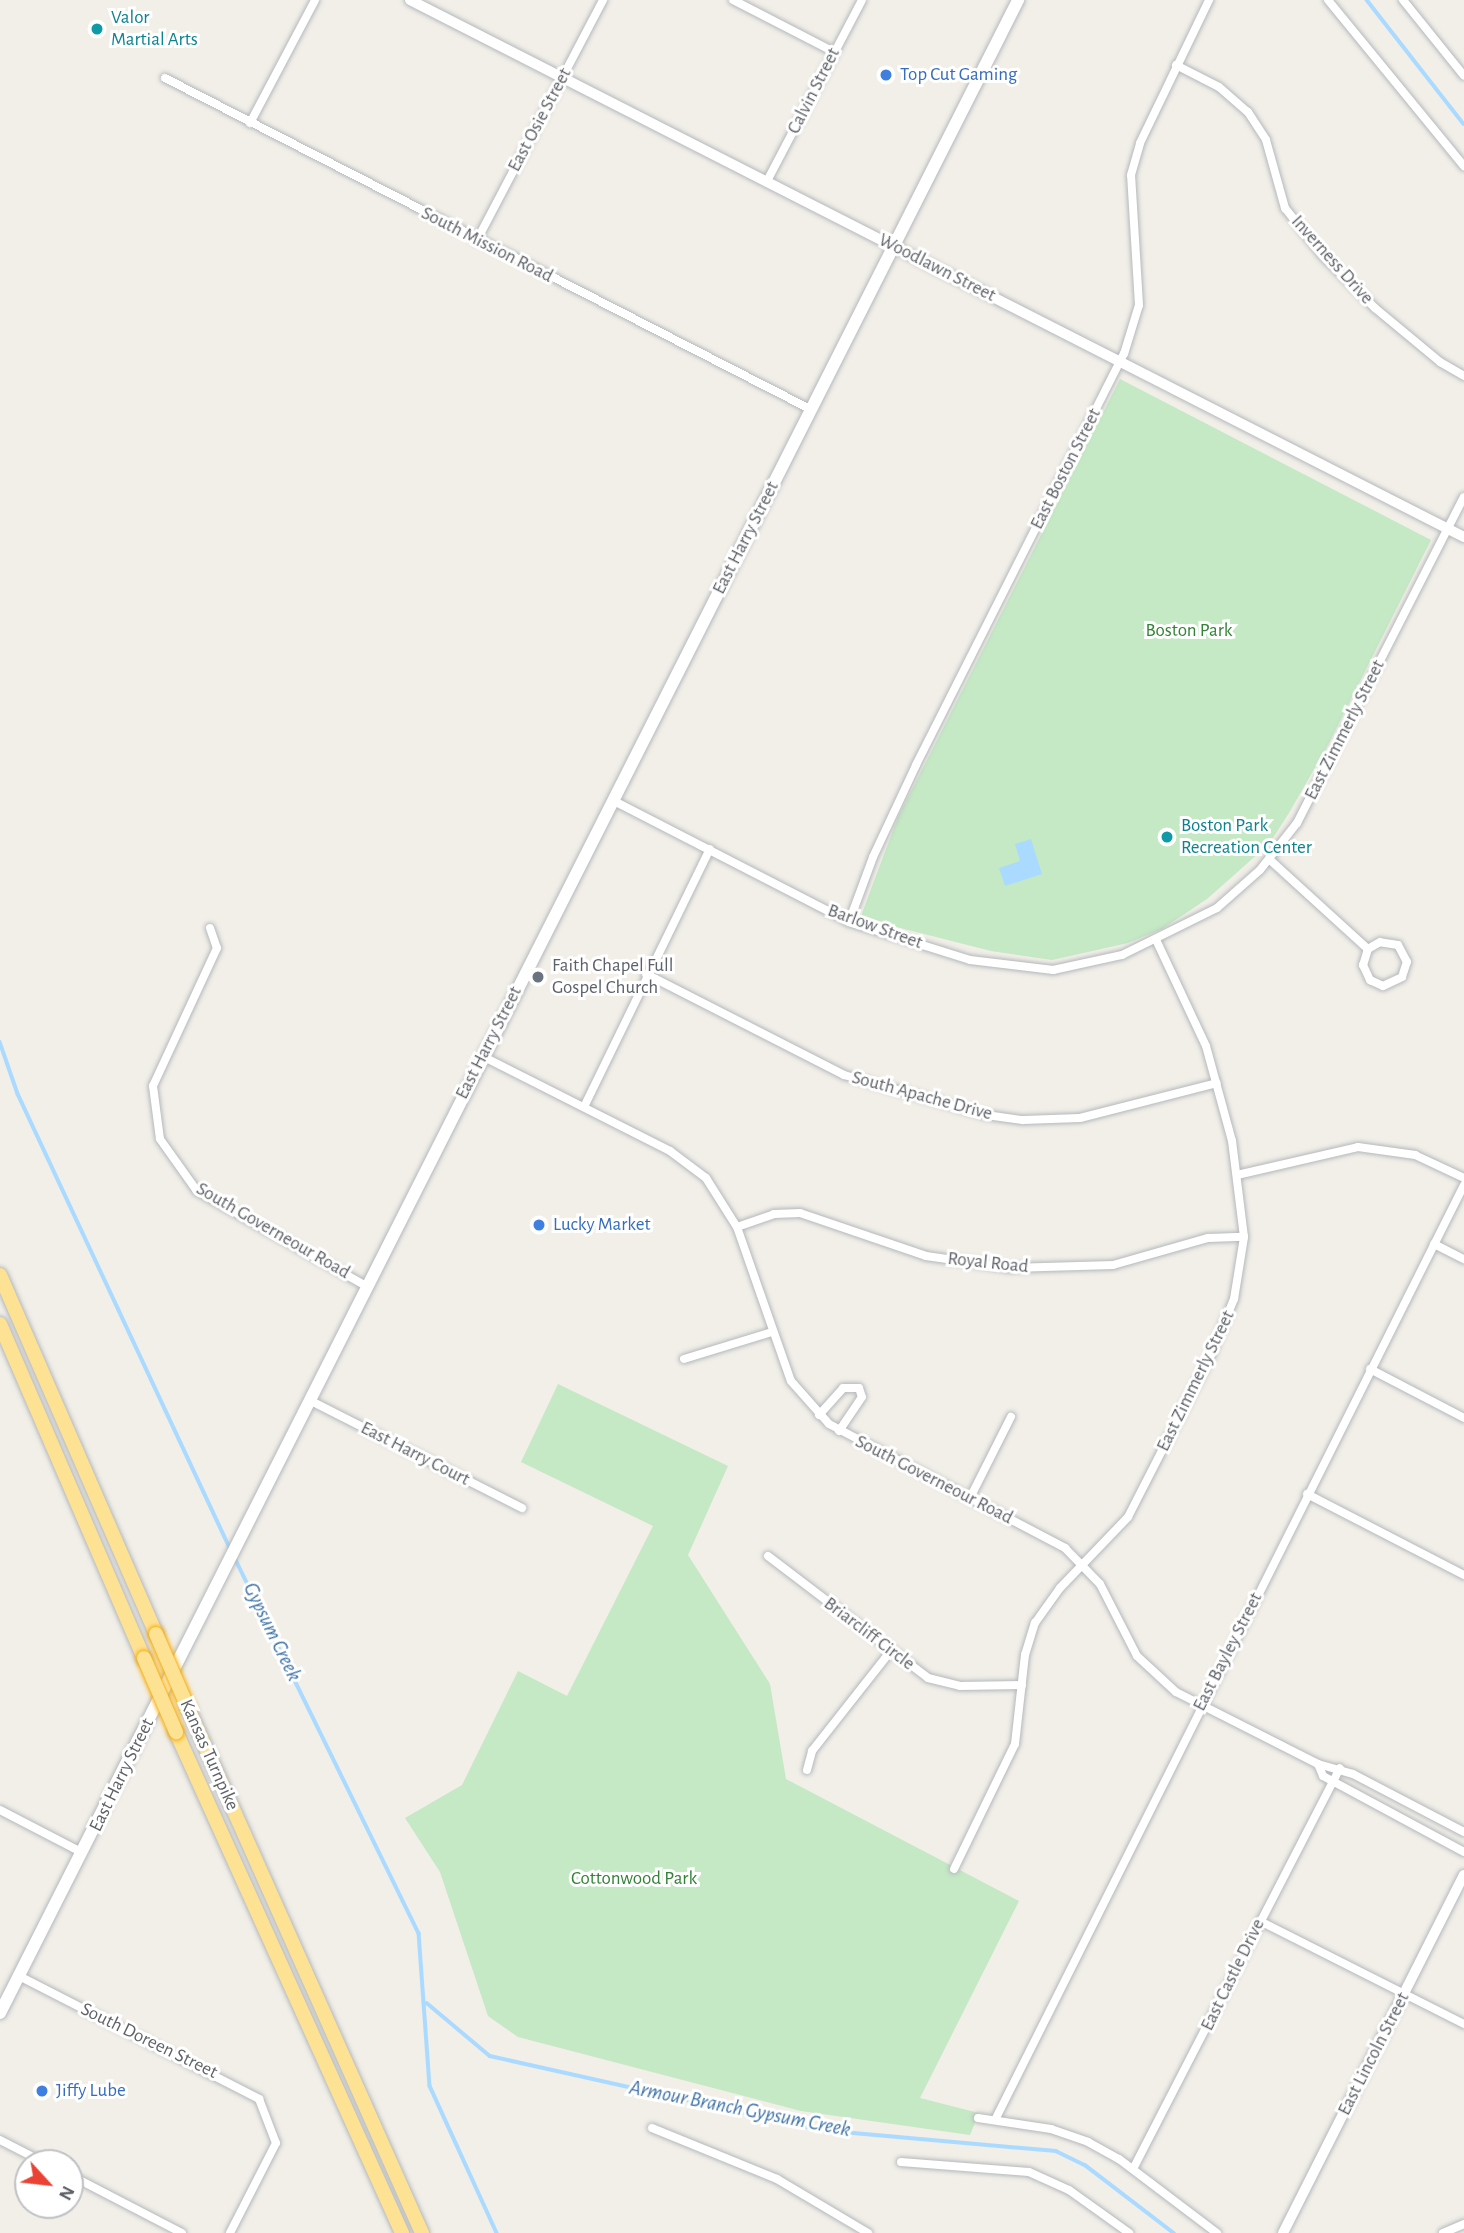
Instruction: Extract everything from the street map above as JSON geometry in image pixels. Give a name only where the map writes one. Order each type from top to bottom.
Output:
[{"type":"highway","name":"Kansas Turnpike","points":[[0,1275],[188,1708],[422,2233]]},
{"type":"highway","name":"Kansas Turnpike","points":[[0,1324],[176,1732],[402,2233]]},
{"type":"main road","name":"East Harry Street","points":[[0,2013],[83,1853],[891,245],[1018,0]]},
{"type":"street","points":[[250,122],[315,0]]},
{"type":"street","name":"Woodlawn Street","points":[[410,0],[1464,537]]},
{"type":"street","name":"East Osie Street","points":[[477,240],[603,0]]},
{"type":"street","points":[[733,0],[834,52]]},
{"type":"street","name":"Calvin Street","points":[[767,181],[862,0]]},
{"type":"street","name":"East Boston Street","points":[[849,922],[910,776],[1120,362],[1139,305],[1131,175],[1140,143],[1209,0]]},
{"type":"street","points":[[1328,0],[1464,166]]},
{"type":"street","points":[[1403,0],[1464,76]]},
{"type":"street","name":"Inverness Drive","points":[[1176,65],[1219,87],[1248,113],[1266,140],[1285,208],[1323,256],[1386,317],[1440,362],[1464,376]]},
{"type":"street","name":"South Mission Road","points":[[166,78],[810,409]]},
{"type":"street","name":"East Zimmerly Street","points":[[954,1869],[1015,1744],[1025,1655],[1035,1623],[1128,1517],[1211,1355],[1234,1299],[1244,1237],[1237,1175],[1206,1046],[1157,942],[1217,908],[1269,859],[1297,824],[1464,496]]},
{"type":"street","name":"Barlow Street","points":[[612,800],[849,922],[970,960],[1053,970],[1122,955],[1157,942]]},
{"type":"street","points":[[584,1107],[646,974],[710,849]]},
{"type":"street","points":[[1269,859],[1368,948]]},
{"type":"street","name":"South Governeour Road","points":[[210,928],[217,948],[153,1086],[160,1139],[197,1191],[366,1286]]},
{"type":"street","points":[[1380,942],[1398,946],[1407,962],[1402,977],[1383,986],[1370,980],[1363,965],[1368,948],[1380,942]]},
{"type":"street","name":"South Apache Drive","points":[[646,974],[853,1079],[986,1115],[1023,1120],[1080,1118],[1217,1083]]},
{"type":"street","name":"South Governeour Road","points":[[482,1056],[695,1167],[716,1190],[737,1227],[790,1381],[819,1415],[839,1431],[1053,1541],[1084,1565],[1105,1593],[1138,1656],[1160,1679],[1200,1706],[1318,1764],[1340,1768],[1464,1832]]},
{"type":"street","points":[[1237,1175],[1358,1147],[1415,1155],[1464,1178]]},
{"type":"street","name":"East Bayley Street","points":[[995,2120],[1200,1706],[1464,1185]]},
{"type":"street","name":"Royal Road","points":[[737,1227],[775,1214],[800,1213],[926,1256],[1010,1268],[1113,1265],[1208,1238],[1244,1237]]},
{"type":"street","points":[[1434,1244],[1464,1259]]},
{"type":"street","points":[[684,1359],[772,1332]]},
{"type":"street","points":[[1370,1369],[1464,1418]]},
{"type":"street","points":[[819,1415],[843,1388],[854,1385],[862,1397],[839,1431]]},
{"type":"street","name":"East Harry Court","points":[[309,1399],[522,1508]]},
{"type":"street","points":[[970,1498],[1011,1417]]},
{"type":"street","points":[[1307,1494],[1464,1575]]},
{"type":"street","name":"Briarcliff Circle","points":[[768,1556],[890,1652],[945,1684],[1022,1685]]},
{"type":"street","points":[[807,1770],[812,1751],[890,1652]]},
{"type":"street","points":[[1318,1764],[1323,1776],[1464,1852]]},
{"type":"street","name":"East Castle Drive","points":[[1133,2169],[1340,1768]]},
{"type":"street","points":[[0,1810],[83,1853]]},
{"type":"street","name":"East Lincoln Street","points":[[1283,2233],[1464,1875]]},
{"type":"street","points":[[1259,1921],[1464,2024]]},
{"type":"street","name":"South Doreen Street","points":[[19,1976],[225,2078],[258,2099],[270,2118],[276,2143],[230,2233]]},
{"type":"street","points":[[978,2118],[1069,2134],[1105,2150],[1217,2233]]},
{"type":"street","points":[[652,2128],[777,2179],[858,2231],[868,2233]]},
{"type":"street","points":[[0,2140],[18,2149]]},
{"type":"street","points":[[901,2162],[1028,2172],[1069,2190],[1129,2233]]},
{"type":"street","points":[[84,2182],[182,2233]]},
{"type":"street","points":[[1443,2233],[1464,2224]]},
{"type":"green space","name":"Boston Park","points":[[1120,379],[1431,540],[1328,745],[1289,813],[1269,844],[1207,899],[1162,929],[1128,943],[1052,960],[991,951],[865,919],[861,916],[898,817]]},
{"type":"green space","name":"Cottonwood Park","points":[[558,1384],[728,1466],[688,1555],[770,1684],[786,1779],[1019,1901],[920,2098],[979,2113],[970,2135],[801,2111],[518,2037],[488,2016],[440,1872],[405,1818],[462,1785],[518,1671],[567,1696],[653,1526],[521,1462]]},
{"type":"water","points":[[1031,839],[1042,874],[1005,886],[999,868],[1020,861],[1015,844]]},
{"type":"waterway","points":[[1367,0],[1464,124]]},
{"type":"waterway","name":"Gypsum Creek","points":[[0,1042],[18,1094],[230,1548]]},
{"type":"waterway","name":"Gypsum Creek","points":[[235,1558],[419,1933],[430,2086],[497,2233]]},
{"type":"waterway","name":"Armour Branch Gypsum Creek","points":[[427,2003],[490,2056],[820,2130],[1056,2151],[1085,2165],[1174,2233]]},
{"type":"place","name":"Valor Martial Arts","points":[[97,29]]},
{"type":"place","name":"Top Cut Gaming","points":[[886,75]]},
{"type":"place","name":"Boston Park Recreation Center","points":[[1167,837]]},
{"type":"place","name":"Faith Chapel Full Gospel Church","points":[[538,977]]},
{"type":"place","name":"Lucky Market","points":[[539,1225]]},
{"type":"place","name":"Jiffy Lube","points":[[42,2091]]}]
